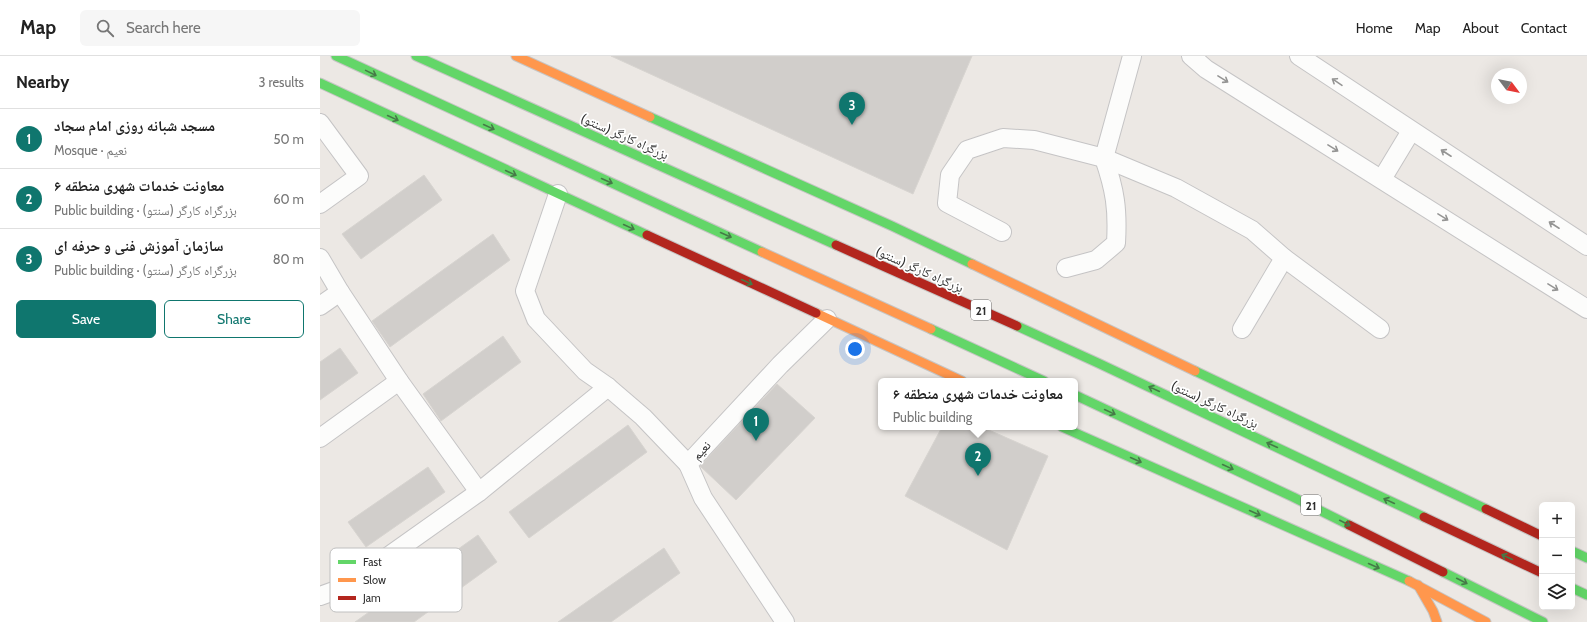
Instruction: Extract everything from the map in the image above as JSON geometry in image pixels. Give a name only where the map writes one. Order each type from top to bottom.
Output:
[{"type":"main road","points":[[336,56],[1037,378]]},
{"type":"main road","name":"بزرگراه کارگر (سنتو)","points":[[416,56],[1091,359],[1539,572]]},
{"type":"main road","points":[[516,56],[892,226],[1106,330],[1307,423],[1539,535]]},
{"type":"main road","points":[[320,84],[955,378]]},
{"type":"main road","name":"21","points":[[1078,396],[1293,496],[1543,622]]},
{"type":"main road","points":[[1069,430],[1418,585],[1486,622]]},
{"type":"main road","points":[[1575,552],[1587,558]]},
{"type":"main road","points":[[1418,585],[1433,611],[1437,622]]},
{"type":"main road","points":[[1575,589],[1587,595]]},
{"type":"street","points":[[1066,268],[1096,260],[1116,243],[1117,216],[1112,182],[1104,158],[1132,56]]},
{"type":"street","points":[[1192,56],[1206,69],[1587,308]]},
{"type":"street","points":[[1299,56],[1411,131],[1584,237]]},
{"type":"street","points":[[320,123],[359,176],[320,204]]},
{"type":"street","points":[[1382,179],[1411,131]]},
{"type":"street","points":[[1002,232],[947,203],[950,175],[967,150],[1003,138],[1034,140],[1104,158],[1176,188],[1252,230],[1284,258],[1380,329]]},
{"type":"street","points":[[558,194],[525,291],[536,319],[585,371],[608,387],[643,417],[688,464]]},
{"type":"street","points":[[320,258],[340,292],[400,381],[479,492]]},
{"type":"street","points":[[1242,328],[1284,258]]},
{"type":"street","points":[[320,306],[340,292]]},
{"type":"street","name":"نعیم","points":[[785,622],[703,498],[688,464],[780,365],[826,319]]},
{"type":"street","points":[[320,438],[400,381]]},
{"type":"street","points":[[400,548],[479,492],[608,387]]},
{"type":"street","points":[[320,596],[330,592]]},
{"type":"building","points":[[611,56],[972,56],[913,194]]},
{"type":"building","points":[[424,175],[442,200],[361,259],[342,234]]},
{"type":"building","points":[[493,234],[510,260],[390,347],[372,321]]},
{"type":"building","points":[[503,336],[521,362],[441,421],[423,394]]},
{"type":"building","points":[[340,348],[358,373],[320,400],[320,362]]},
{"type":"building","points":[[777,384],[815,418],[736,500],[700,466]]},
{"type":"building","points":[[628,425],[647,452],[529,538],[509,512]]},
{"type":"building","points":[[940,430],[989,430],[1048,456],[1007,550],[905,496]]},
{"type":"building","points":[[428,467],[445,492],[366,547],[348,522]]},
{"type":"building","points":[[478,535],[497,562],[462,587],[462,548],[460,548]]},
{"type":"building","points":[[664,548],[680,573],[611,622],[558,622]]},
{"type":"building","points":[[369,612],[428,612],[414,622],[355,622]]},
{"type":"traffic: fast","points":[[336,56],[762,252]]},
{"type":"traffic: fast","points":[[416,56],[836,245]]},
{"type":"traffic: fast","points":[[320,83],[647,235]]},
{"type":"traffic: fast","points":[[650,117],[892,226],[972,264]]},
{"type":"traffic: fast","points":[[1017,326],[1424,517]]},
{"type":"traffic: fast","points":[[931,329],[1037,378]]},
{"type":"traffic: fast","points":[[1195,371],[1486,509]]},
{"type":"traffic: fast","points":[[1078,396],[1293,497],[1349,525]]},
{"type":"traffic: fast","points":[[1069,430],[1409,581]]},
{"type":"traffic: fast","points":[[1575,552],[1587,558]]},
{"type":"traffic: fast","points":[[1443,572],[1543,622]]},
{"type":"traffic: fast","points":[[1575,589],[1587,595]]},
{"type":"traffic: slow","points":[[516,56],[650,117]]},
{"type":"traffic: slow","points":[[762,252],[931,329]]},
{"type":"traffic: slow","points":[[972,264],[1195,371]]},
{"type":"traffic: slow","points":[[816,313],[956,378]]},
{"type":"traffic: slow","points":[[1409,581],[1486,622]]},
{"type":"traffic: slow","points":[[1418,585],[1433,611],[1437,622]]},
{"type":"traffic: jam","points":[[647,235],[816,313]]},
{"type":"traffic: jam","points":[[836,245],[1017,326]]},
{"type":"traffic: jam","points":[[1486,509],[1539,535]]},
{"type":"traffic: jam","points":[[1424,517],[1539,572]]},
{"type":"traffic: jam","points":[[1349,525],[1443,572]]},
{"type":"place","name":"سازمان آموزش فنی و حرفه ای","points":[[852,125]]},
{"type":"place","name":"مسجد شبانه روزی امام سجاد","points":[[756,441]]},
{"type":"place","name":"معاونت خدمات شهری منطقه ۶","points":[[978,476]]}]
